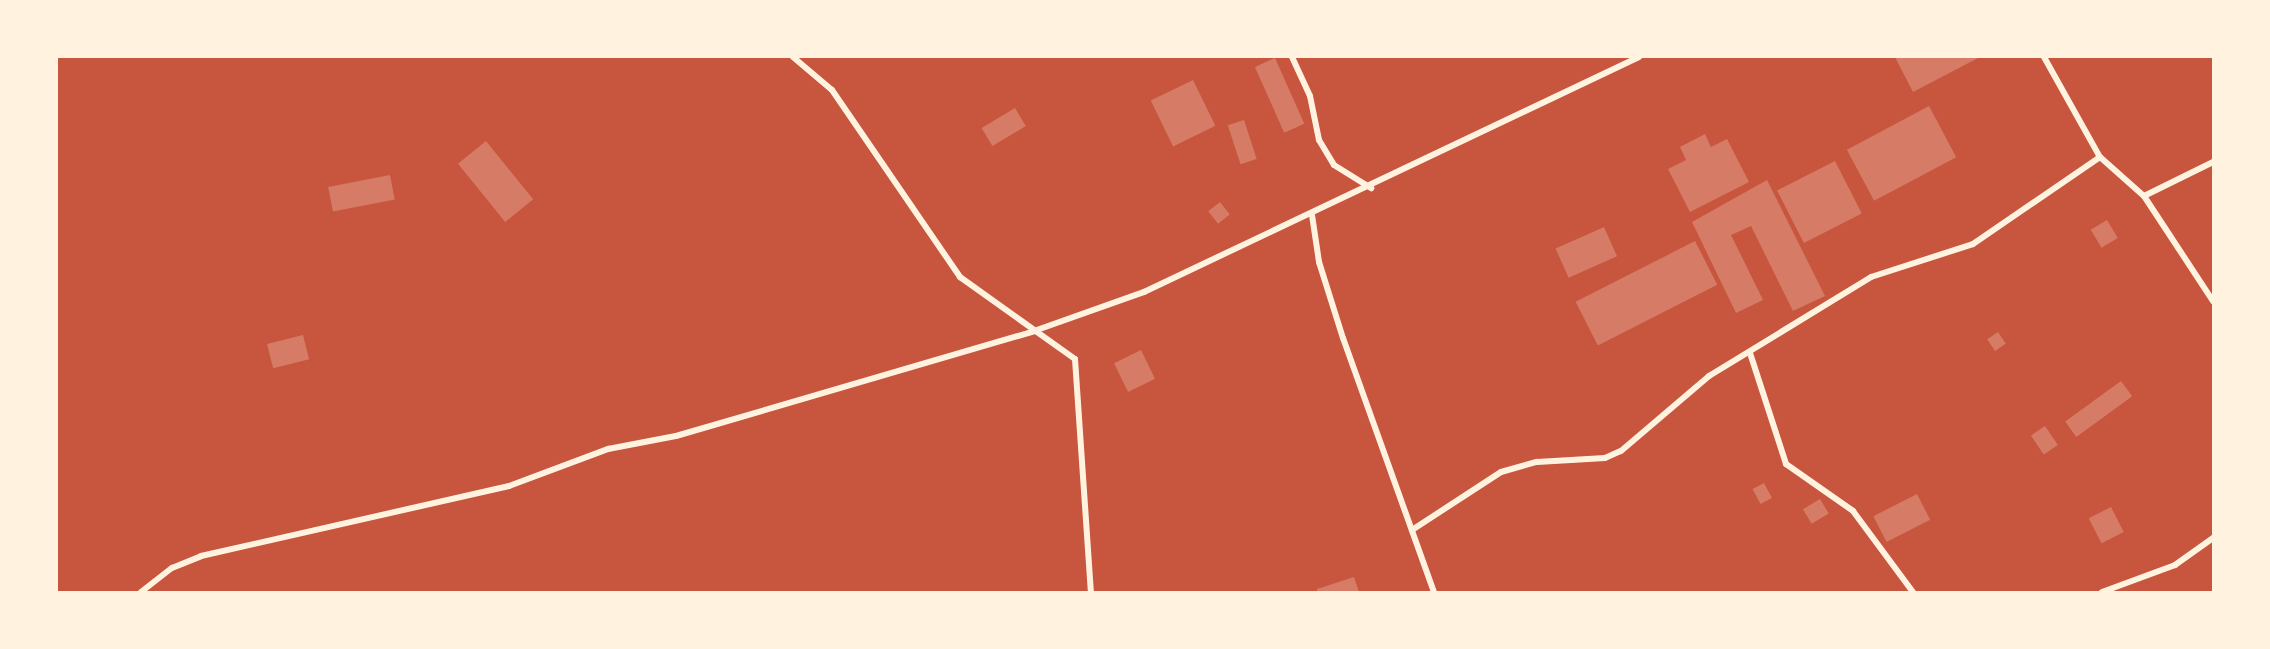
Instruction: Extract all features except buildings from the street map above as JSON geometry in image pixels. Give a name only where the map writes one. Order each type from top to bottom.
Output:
[{"type":"street","points":[[793,57],[832,90],[960,277],[1075,359],[1091,592]]},
{"type":"street","points":[[1292,57],[1310,96],[1319,140],[1334,165],[1371,188]]},
{"type":"street","points":[[141,592],[172,568],[201,555],[509,486],[608,449],[676,436],[1034,331],[1144,292],[1371,188],[1639,57]]},
{"type":"street","points":[[2044,57],[2100,158],[2144,196],[2213,301]]},
{"type":"street","points":[[1412,530],[1501,472],[1537,462],[1605,458],[1621,451],[1709,376],[1871,277],[1973,243],[2100,158]]},
{"type":"street","points":[[2144,196],[2213,162]]},
{"type":"street","points":[[1312,215],[1319,262],[1434,592]]},
{"type":"street","points":[[1750,353],[1786,464],[1853,511],[1913,592]]},
{"type":"street","points":[[2102,592],[2175,565],[2213,538]]}]
